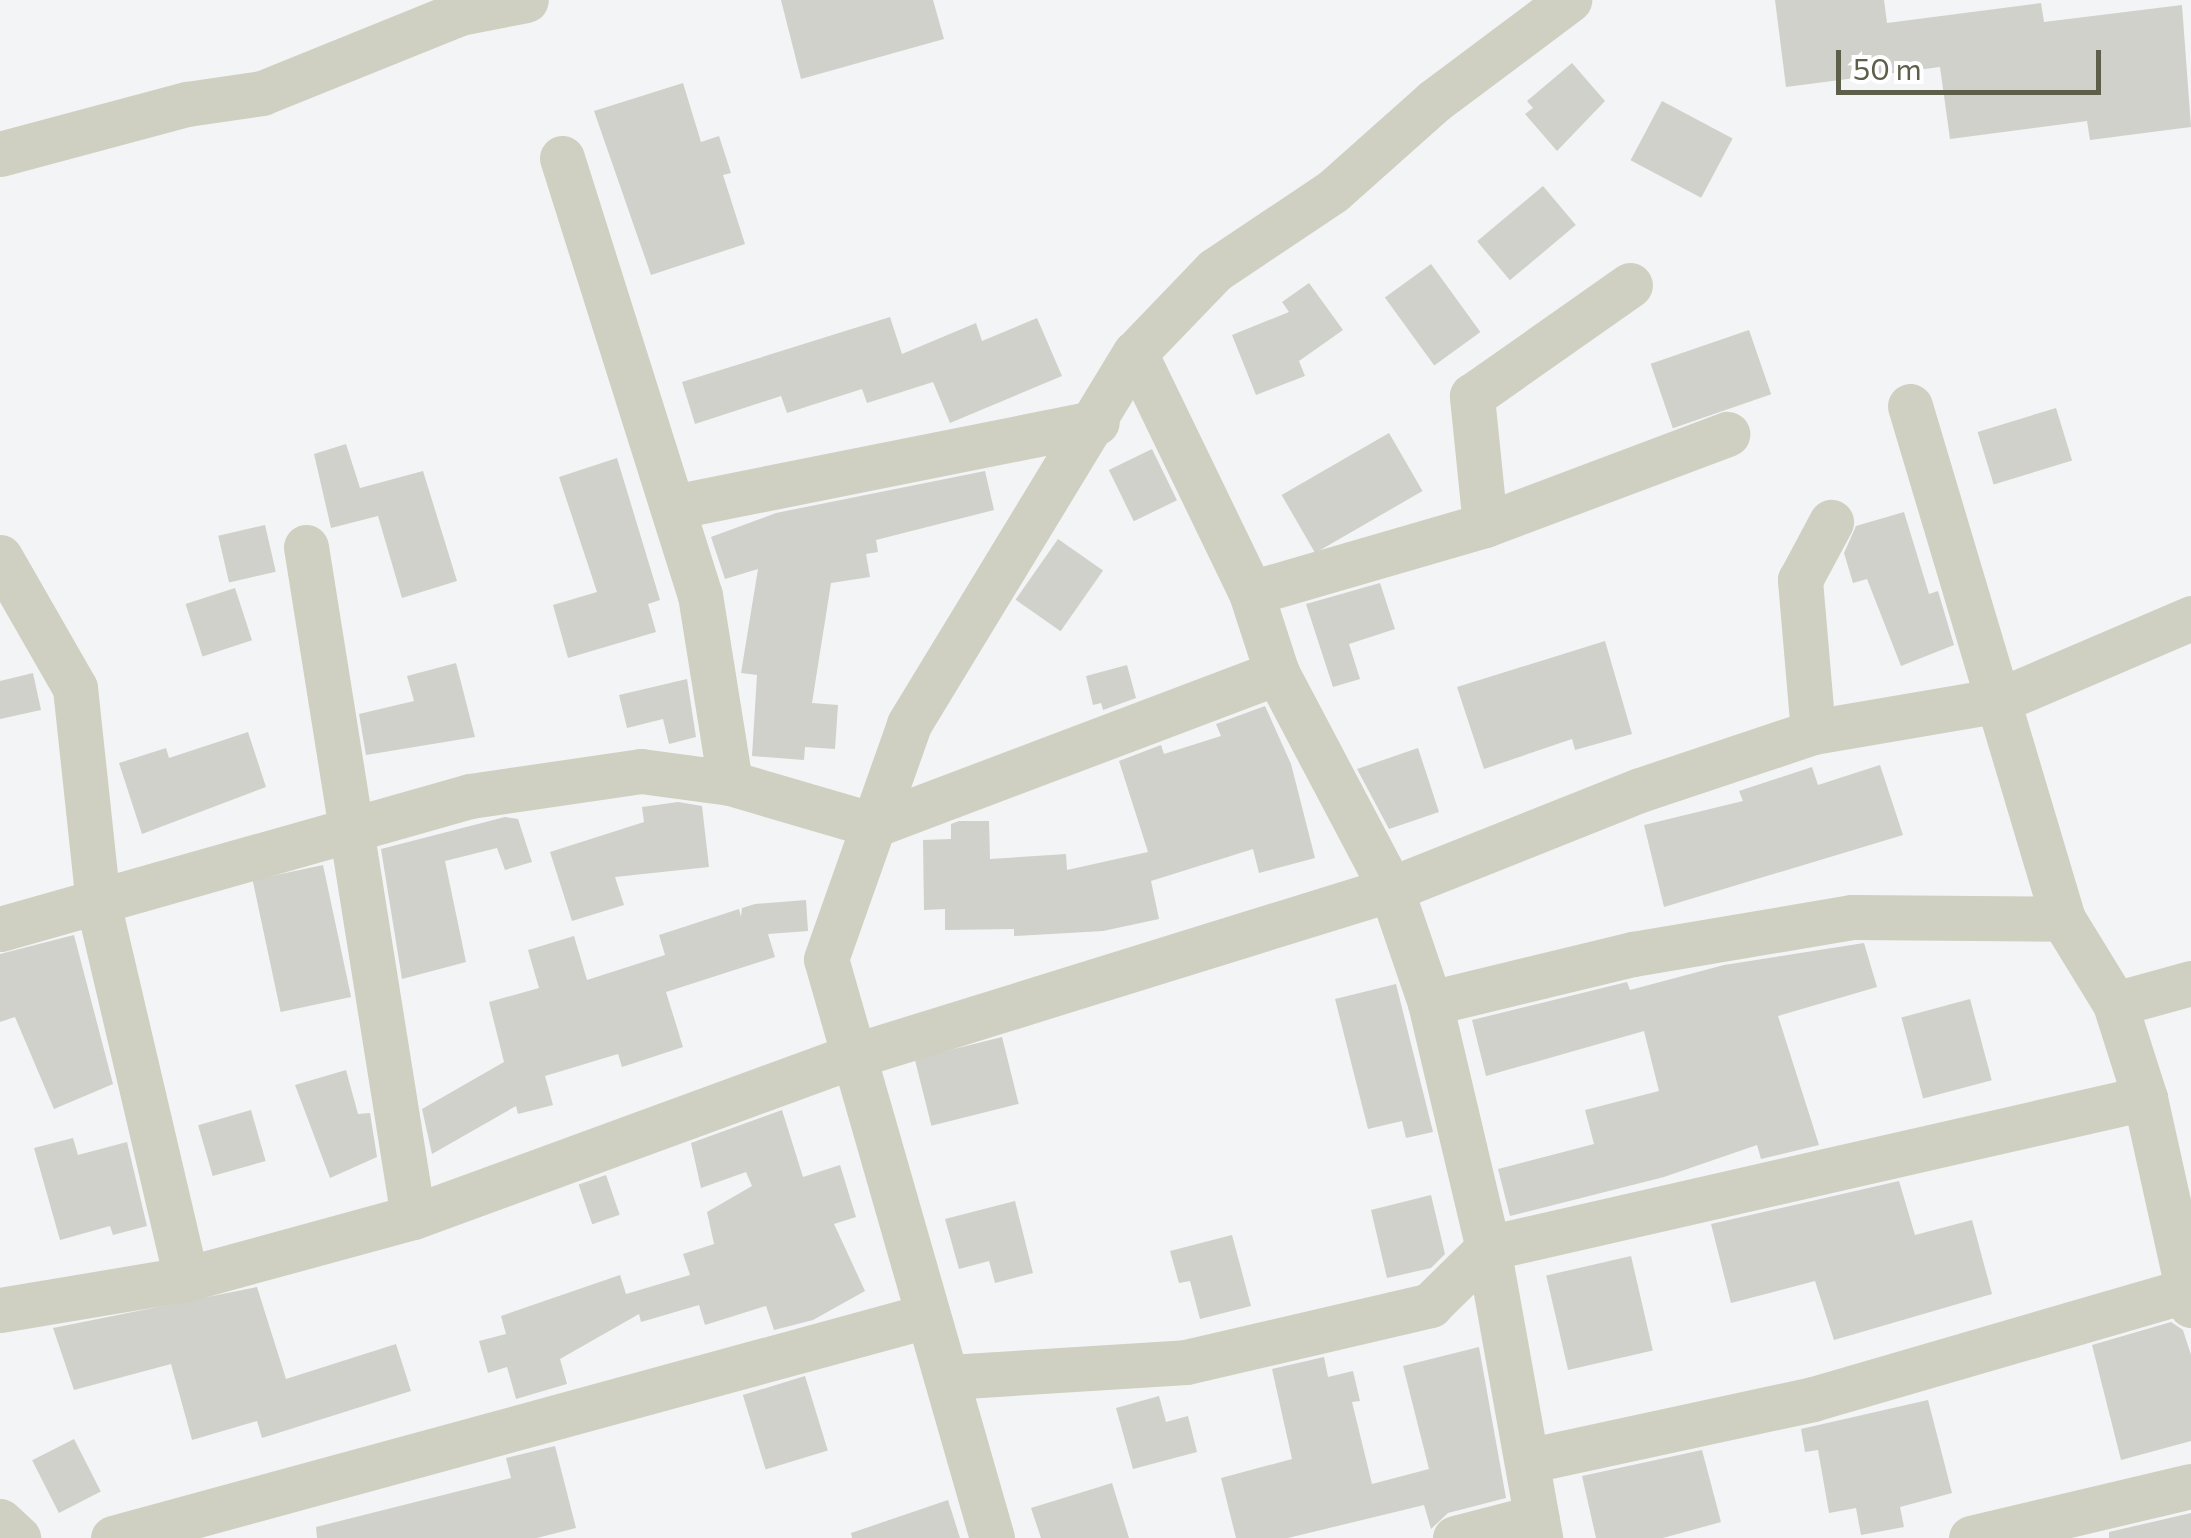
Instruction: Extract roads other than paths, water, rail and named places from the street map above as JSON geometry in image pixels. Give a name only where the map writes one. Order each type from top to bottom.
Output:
[{"type":"street","points":[[0,154],[186,104],[262,93],[460,13],[526,0]]},
{"type":"street","points":[[992,1538],[826,959],[909,724],[1097,422],[1134,352],[1214,270],[1334,191],[1434,101],[1569,0]]},
{"type":"street","points":[[562,158],[700,595],[730,784]]},
{"type":"street","points":[[1485,525],[1472,396],[1630,285]]},
{"type":"street","points":[[1134,352],[1250,593],[1276,673],[1392,889],[1430,1003],[1488,1248],[1531,1460],[1538,1528],[1456,1538]]},
{"type":"street","points":[[1531,1460],[1813,1399],[2189,1295],[2145,1098],[2115,1004],[2063,919],[1910,406]]},
{"type":"street","points":[[673,507],[1097,422]]},
{"type":"street","points":[[1250,593],[1485,525],[1727,434]]},
{"type":"street","points":[[1814,732],[1800,580],[1832,522]]},
{"type":"street","points":[[306,547],[413,1217]]},
{"type":"street","points":[[0,557],[76,688],[98,903],[186,1279]]},
{"type":"street","points":[[0,1310],[186,1279],[413,1217],[853,1056],[1392,889],[1640,790],[1814,732],[2000,700],[2191,618]]},
{"type":"street","points":[[0,929],[353,834],[470,796],[642,771],[730,784],[874,825],[1276,673]]},
{"type":"street","points":[[1430,1003],[1633,954],[1852,917],[2063,919]]},
{"type":"street","points":[[2115,1004],[2191,984]]},
{"type":"street","points":[[948,1377],[1186,1362],[1430,1305],[1488,1248],[2145,1098]]},
{"type":"street","points":[[113,1538],[926,1316]]},
{"type":"street","points":[[1971,1538],[2191,1486]]},
{"type":"street","points":[[0,1520],[18,1538]]}]
